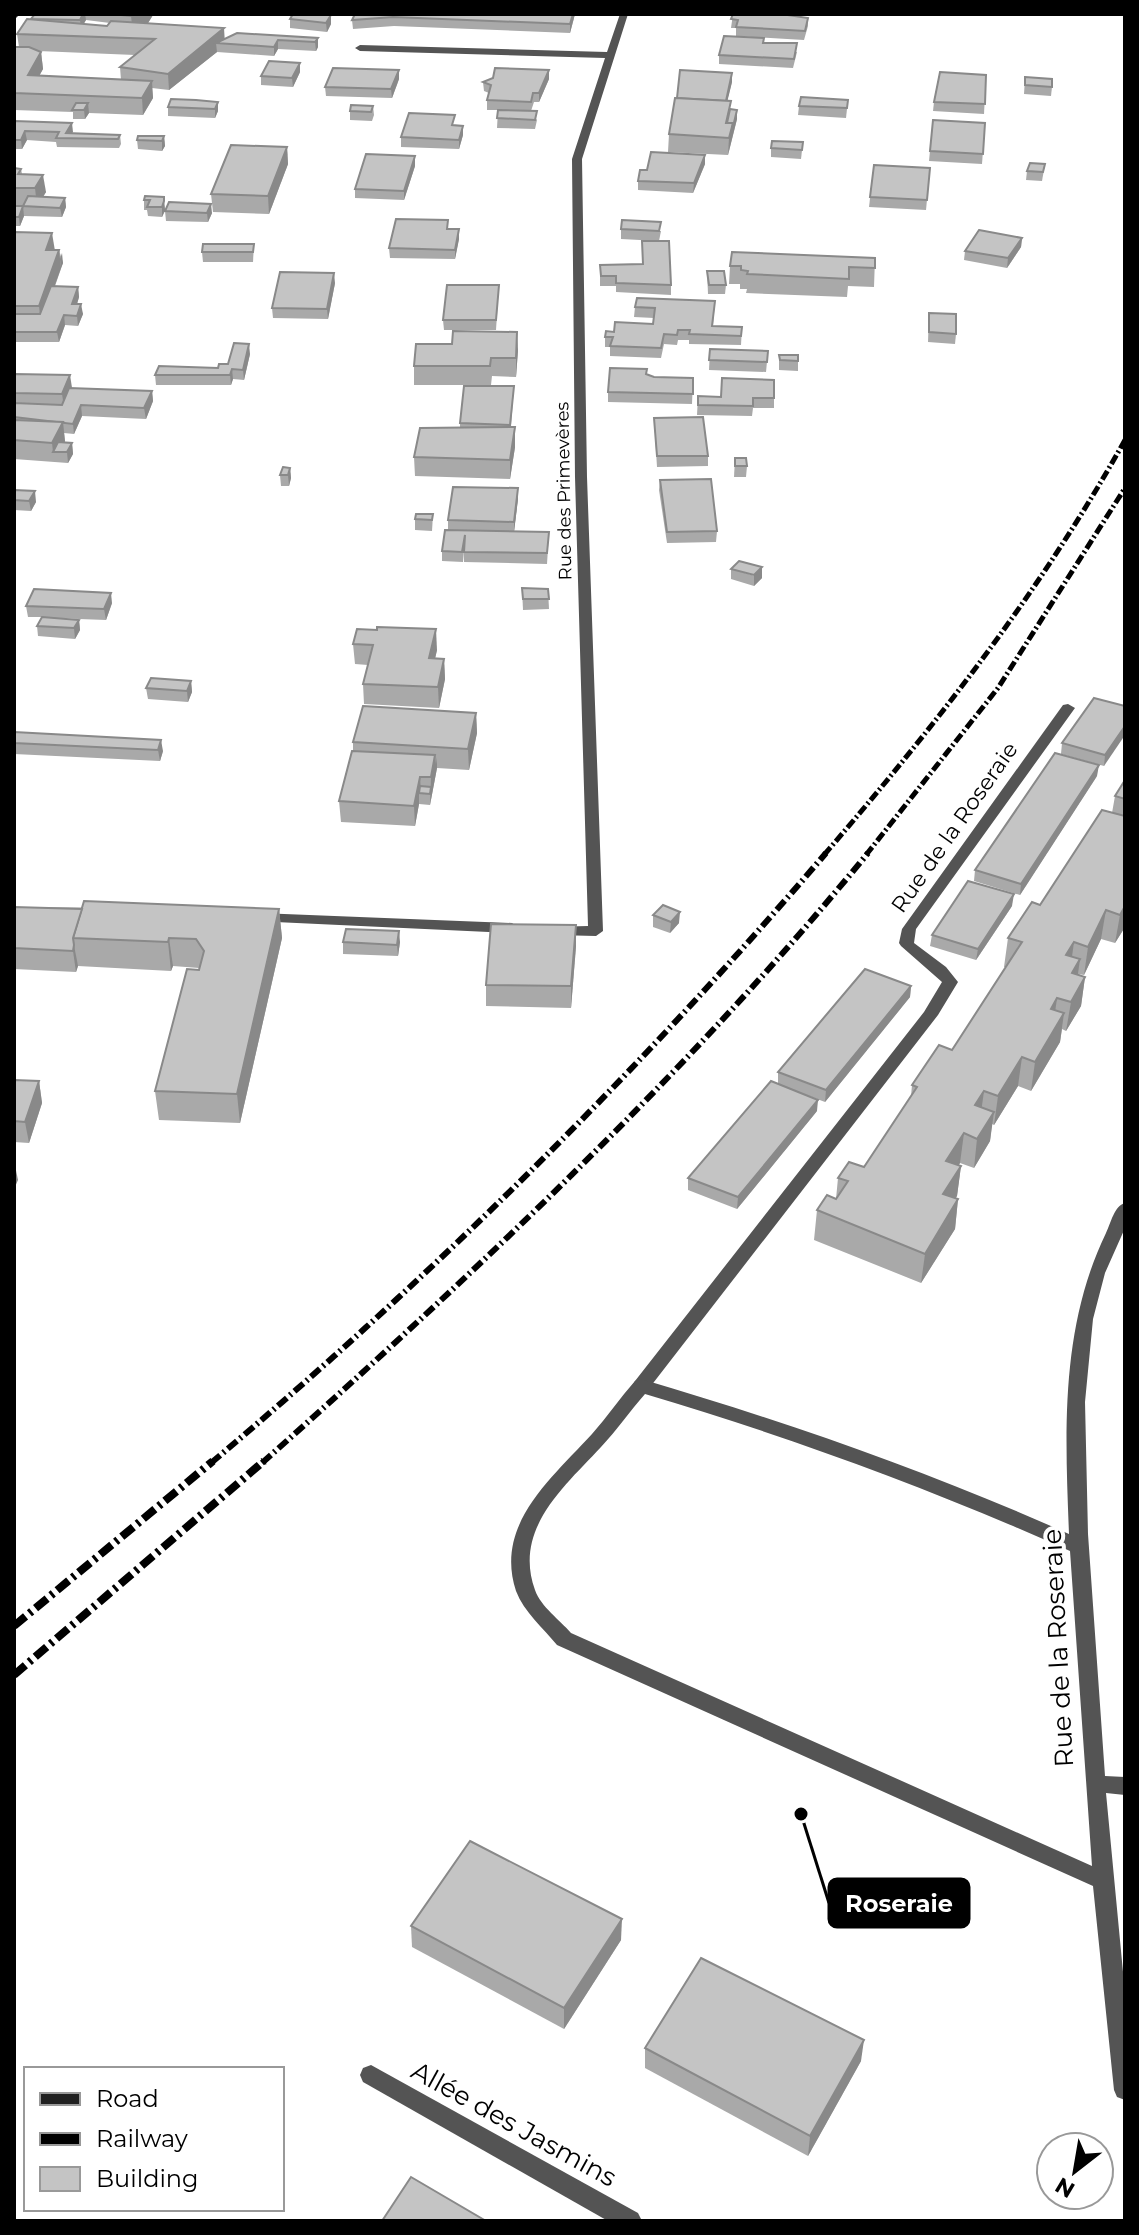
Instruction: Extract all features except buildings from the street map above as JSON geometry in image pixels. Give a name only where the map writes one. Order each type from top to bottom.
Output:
[{"type":"street","name":"Rue des Primevères","points":[[250,918],[596,931],[581,477],[577,159],[624,14]]},
{"type":"street","points":[[360,48],[612,55]]},
{"type":"street","name":"Rue de la Roseraie","points":[[641,1386],[930,1015],[950,982],[944,971],[913,953],[906,943],[909,929],[1068,708]]},
{"type":"street","name":"Rue de la Roseraie","points":[[1125,1209],[1093,1282],[1078,1375],[1079,1547],[1094,1784],[1101,1880],[1125,2090]]},
{"type":"street","points":[[1079,1547],[985,1504],[702,1403],[641,1386],[598,1439],[555,1481],[528,1520],[518,1548],[526,1592],[564,1639],[1101,1880]]},
{"type":"street","points":[[1094,1784],[1125,1786]]},
{"type":"street","name":"Allée des Jasmins","points":[[371,2075],[630,2221]]},
{"type":"railway","points":[[824,855],[906,757],[985,655],[1058,550],[1125,440]]},
{"type":"railway","points":[[866,855],[998,688],[1125,488]]},
{"type":"railway","points":[[211,1463],[374,1320],[531,1171],[682,1015],[826,853]]},
{"type":"railway","points":[[262,1463],[421,1319],[577,1170],[726,1015],[868,853]]},
{"type":"railway","points":[[14,1626],[213,1461]]},
{"type":"railway","points":[[14,1675],[264,1461]]},
{"type":"place","name":"Roseraie","points":[[801,1814]]}]
